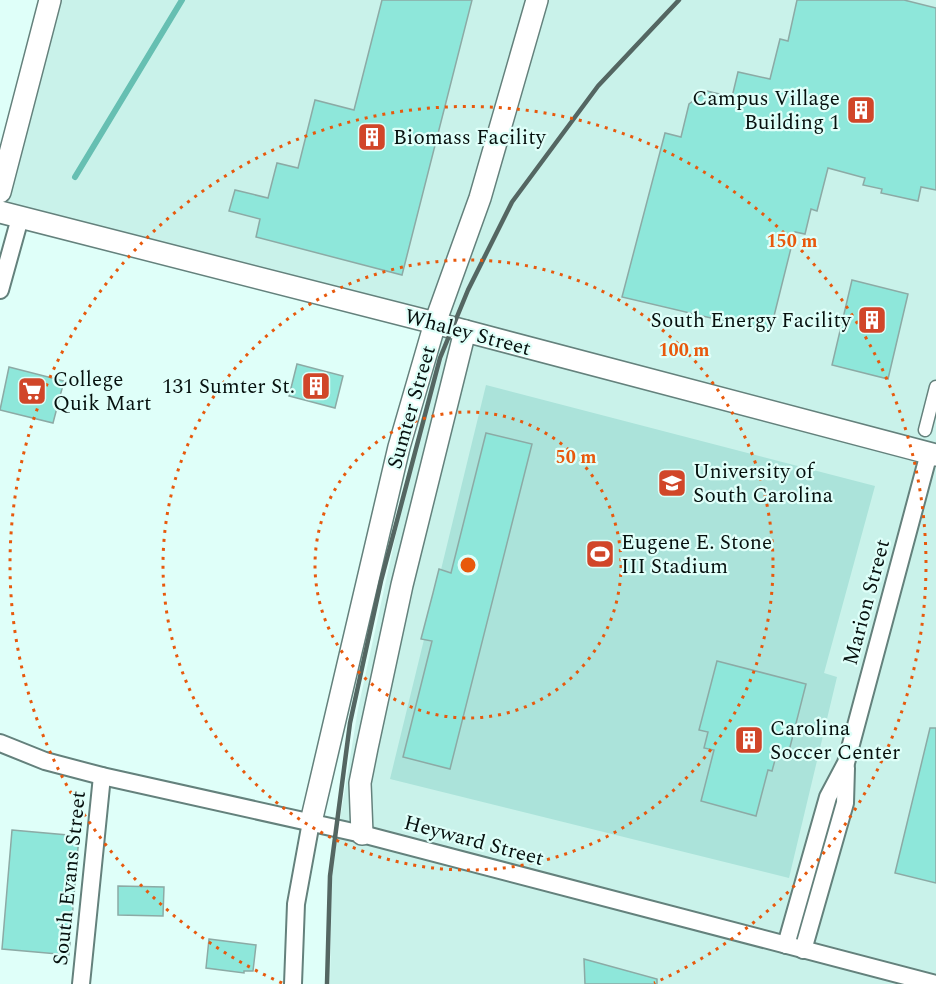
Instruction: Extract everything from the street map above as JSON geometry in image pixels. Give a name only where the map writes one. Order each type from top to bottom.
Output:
[{"type":"street","points":[[0,192],[50,0]]},
{"type":"street","name":"Sumter Street","points":[[311,822],[399,447],[435,323],[480,198],[537,0]]},
{"type":"street","points":[[0,290],[10,215]]},
{"type":"street","name":"Whaley Street","points":[[10,215],[435,323],[933,454]]},
{"type":"street","name":"Sumter Street","points":[[362,834],[360,783],[364,759],[402,585],[465,331]]},
{"type":"street","points":[[925,430],[936,387]]},
{"type":"street","name":"Marion Street","points":[[786,945],[828,797],[846,763],[933,454]]},
{"type":"street","name":"Heyward Street","points":[[0,743],[45,760],[102,776],[362,834],[936,984]]},
{"type":"street","name":"Marion Street","points":[[803,950],[845,803],[846,763]]},
{"type":"street","name":"South Evans Street","points":[[81,984],[102,776]]},
{"type":"street","points":[[293,984],[296,904],[311,822]]},
{"type":"shaded area","name":"University of South Carolina","points":[[48,0],[936,0],[936,984],[330,984],[332,868],[358,709],[421,420],[445,324],[0,204]]},
{"type":"shaded area","name":"Eugene E. Stone III Stadium","points":[[486,385],[875,486],[824,673],[837,677],[789,878],[390,779]]},
{"type":"building","name":"Biomass Facility","points":[[382,0],[472,0],[402,275],[256,237],[260,219],[229,211],[235,190],[268,198],[277,163],[298,168],[315,100],[354,110]]},
{"type":"building","points":[[797,0],[904,0],[936,8],[936,190],[921,187],[918,201],[881,193],[882,189],[863,185],[865,178],[828,168],[817,211],[811,209],[805,234],[795,232],[770,332],[622,297],[665,133],[681,137],[689,104],[707,91],[732,97],[738,72],[770,79],[780,39],[788,41]]},
{"type":"building","name":"South Energy Facility","points":[[852,280],[908,294],[888,379],[832,365]]},
{"type":"building","name":"131 Sumter St.","points":[[297,364],[343,376],[335,408],[289,396]]},
{"type":"building","name":"College Quik Mart","points":[[9,367],[64,381],[53,423],[0,410]]},
{"type":"building","points":[[486,433],[532,444],[450,769],[403,757],[432,641],[421,639],[439,569],[451,573]]},
{"type":"building","name":"Carolina Soccer Center","points":[[717,661],[806,684],[789,751],[778,749],[772,771],[768,770],[756,816],[701,801],[714,750],[704,748],[708,732],[699,730]]},
{"type":"building","points":[[930,728],[936,728],[936,883],[895,873]]},
{"type":"building","points":[[12,830],[79,836],[69,955],[2,949]]},
{"type":"building","points":[[118,886],[164,887],[163,916],[118,915]]},
{"type":"building","points":[[209,939],[256,945],[253,971],[244,971],[244,973],[206,968]]},
{"type":"building","points":[[584,959],[657,979],[657,984],[585,984]]},
{"type":"waterway","points":[[75,177],[182,0]]},
{"type":"railway","points":[[327,984],[330,876],[350,723],[381,581],[440,358],[468,290],[512,202],[598,86],[679,0]]},
{"type":"place","name":"Campus Village Building 1","points":[[861,110]]},
{"type":"place","name":"Biomass Facility","points":[[372,137]]},
{"type":"place","name":"South Energy Facility","points":[[872,320]]},
{"type":"place","name":"131 Sumter St.","points":[[316,386]]},
{"type":"place","name":"College Quik Mart","points":[[32,391]]},
{"type":"place","name":"University of South Carolina","points":[[672,483]]},
{"type":"place","name":"Eugene E. Stone III Stadium","points":[[600,554]]},
{"type":"place","name":"Carolina Soccer Center","points":[[749,740]]}]
